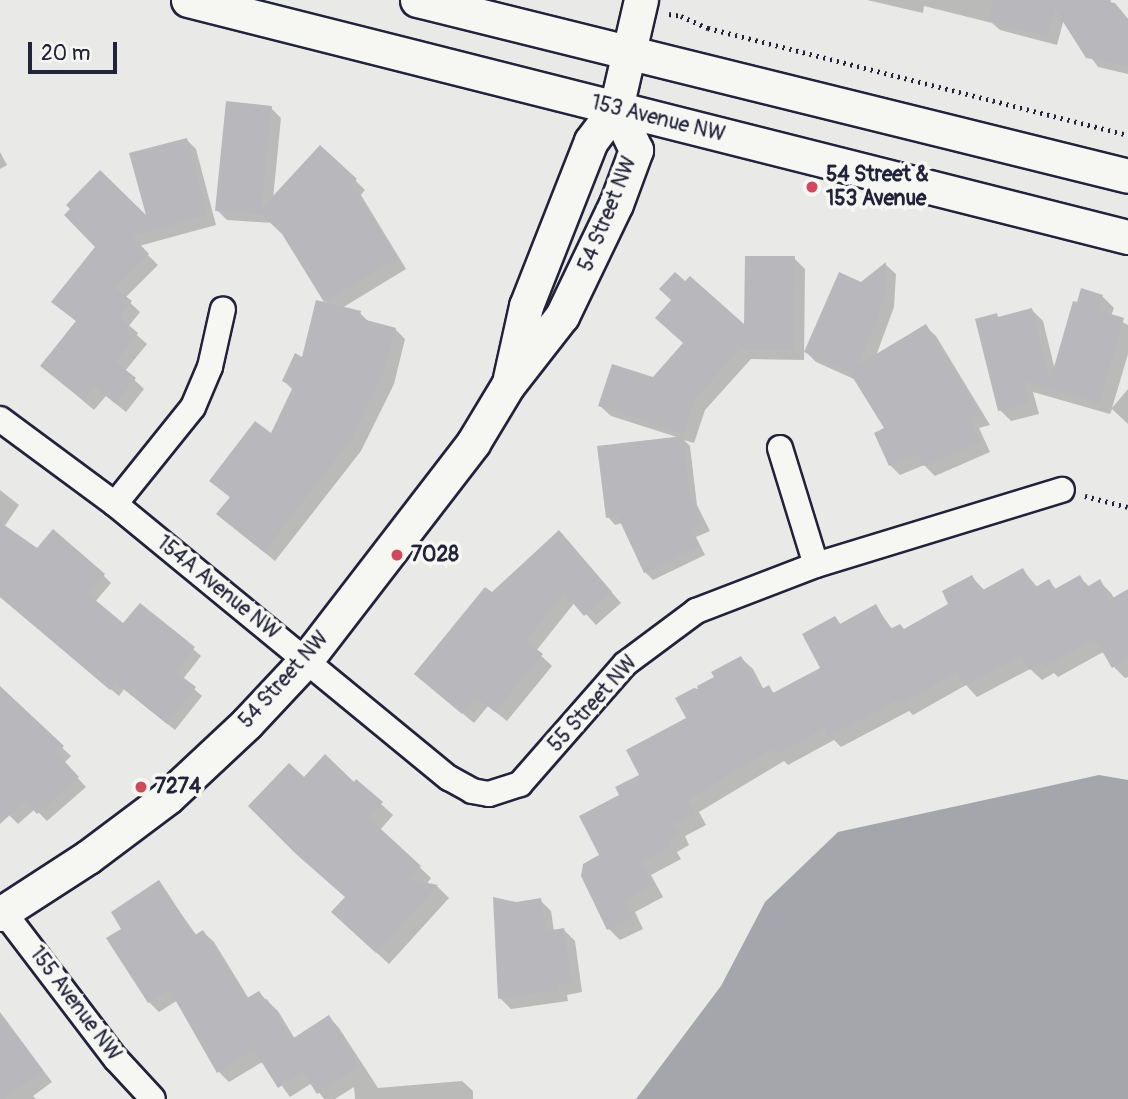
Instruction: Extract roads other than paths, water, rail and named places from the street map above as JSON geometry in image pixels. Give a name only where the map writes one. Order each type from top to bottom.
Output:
[{"type":"main road","name":"153 Avenue NW","points":[[188,0],[1128,237]]},
{"type":"main road","points":[[417,0],[1128,176]]},
{"type":"main road","name":"54 Street NW","points":[[508,386],[526,306],[591,141],[616,107],[640,5]]},
{"type":"main road","name":"54 Street NW","points":[[1,911],[88,857],[168,797],[247,723],[306,660],[473,443],[508,386],[562,316],[593,257],[620,194],[636,150],[616,107]]},
{"type":"street","points":[[115,504],[193,407],[210,367],[223,309]]},
{"type":"street","name":"154A Avenue NW","points":[[0,419],[115,504],[449,778],[472,791],[489,794]]},
{"type":"street","points":[[780,448],[816,565]]},
{"type":"street","name":"55 Street NW","points":[[489,794],[520,784],[625,664],[673,627],[722,599],[816,565],[1062,490]]},
{"type":"street","name":"155 Avenue NW","points":[[1,911],[116,1059],[153,1099]]},
{"type":"place","name":"54 Street & 153 Avenue","points":[[812,187]]},
{"type":"place","name":"7028","points":[[397,555]]},
{"type":"place","name":"7274","points":[[141,787]]}]
